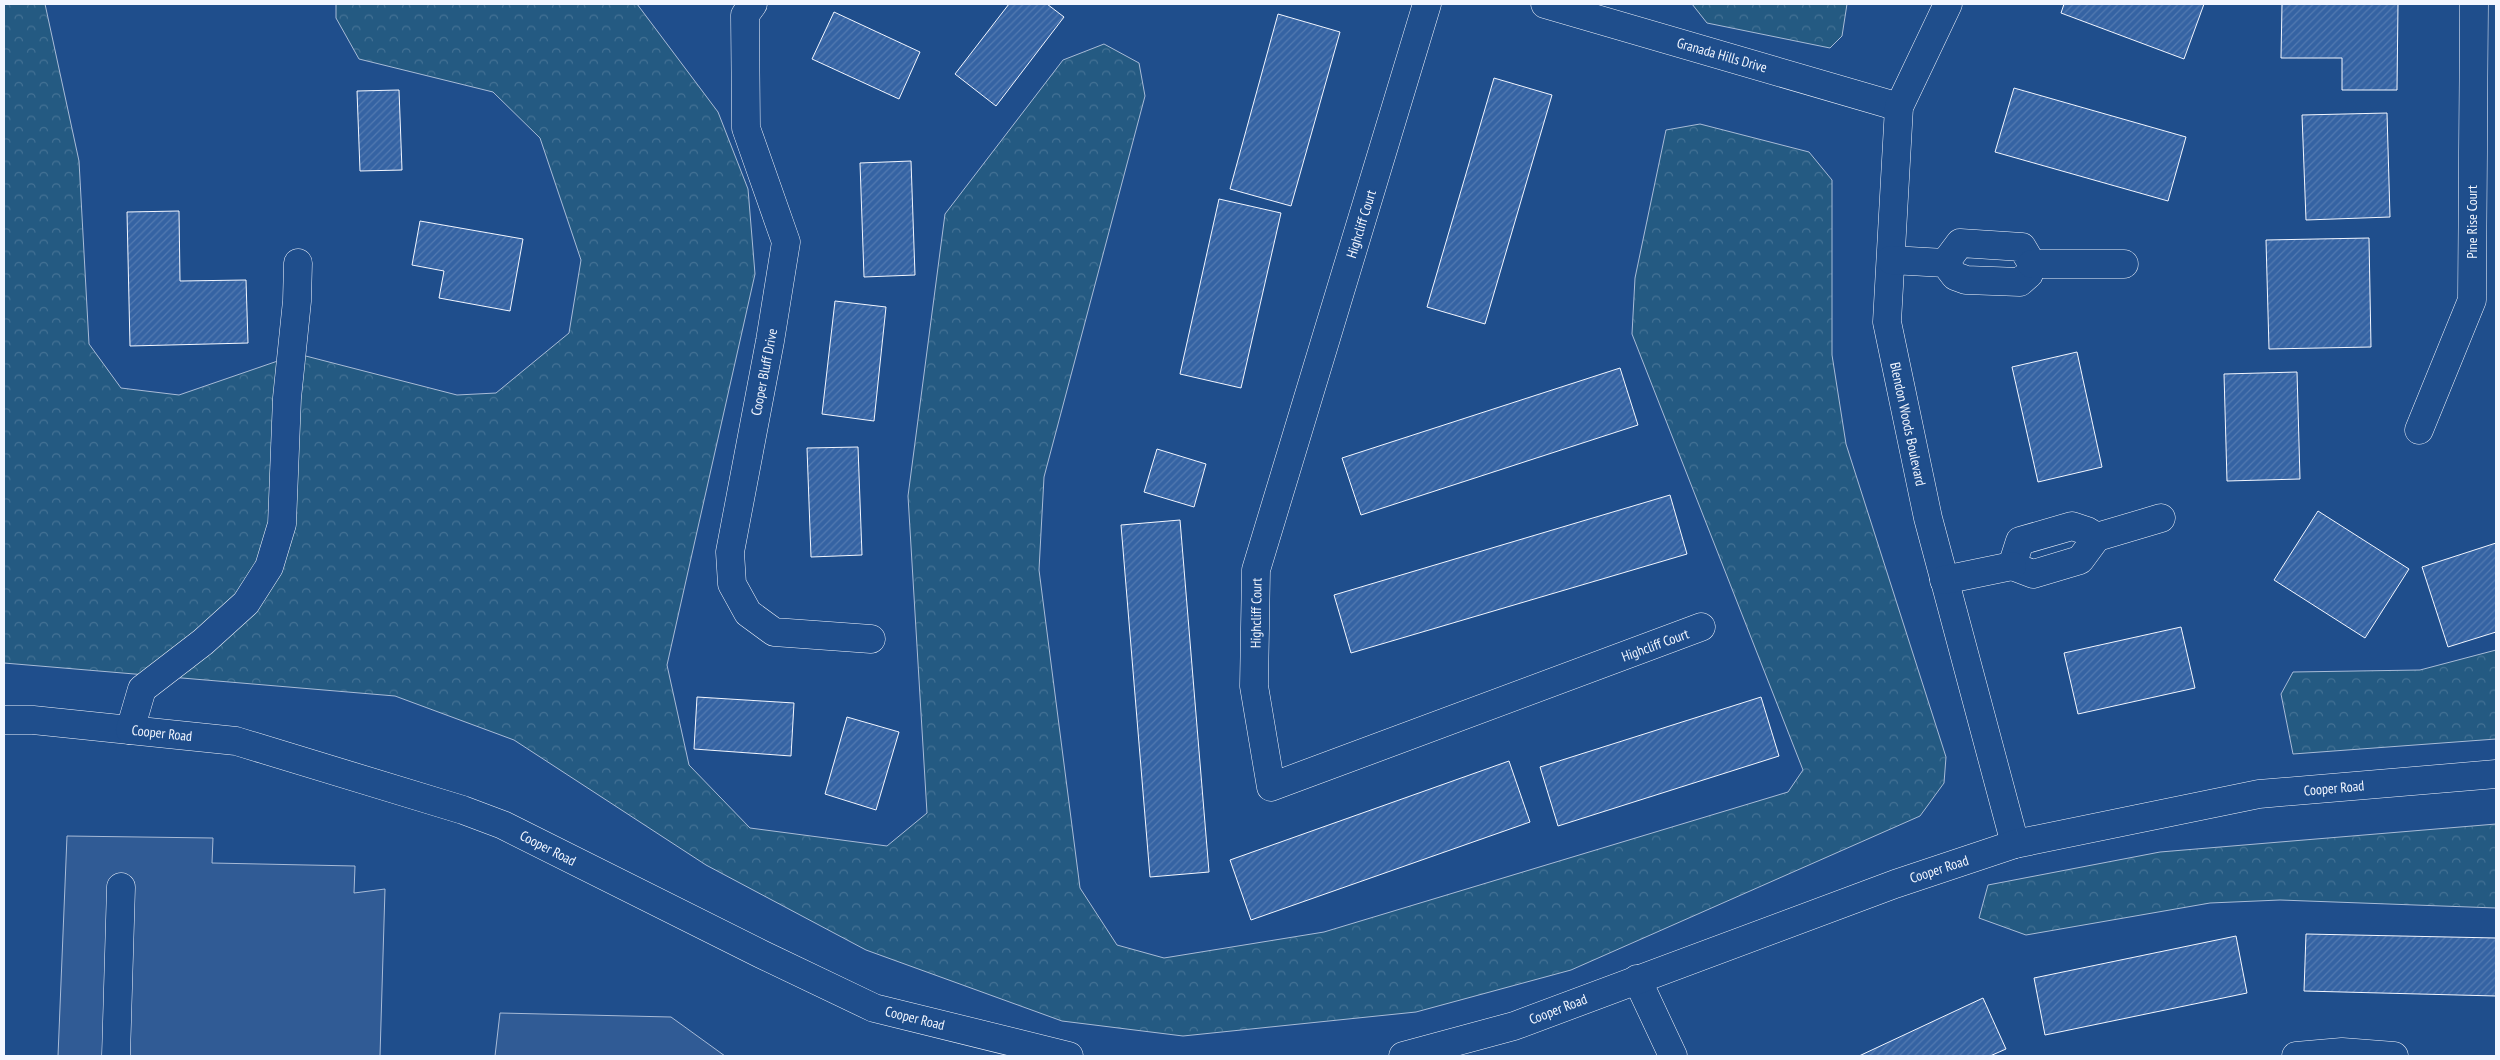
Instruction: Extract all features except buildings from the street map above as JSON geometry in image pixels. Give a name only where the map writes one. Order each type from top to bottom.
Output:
[{"type":"street","name":"Cooper Bluff Drive","points":[[752,4],[746,15],[746,128],[786,242],[770,341],[730,552],[732,584],[748,613],[774,632],[871,639]]},
{"type":"street","name":"Highcliff Court","points":[[1427,4],[1256,570],[1254,686],[1271,787],[1701,627]]},
{"type":"street","name":"Granada Hills Drive","points":[[1545,4],[1899,107]]},
{"type":"street","name":"Blendon Woods Boulevard","points":[[1948,4],[1899,107],[1888,322],[1928,518],[2015,844]]},
{"type":"street","name":"Pine Rise Court","points":[[2419,430],[2472,300],[2474,4]]},
{"type":"street","points":[[1960,243],[2022,247],[2032,264],[2029,274],[2020,282],[1966,280],[1954,276],[1945,263],[1960,243]]},
{"type":"street","points":[[1892,260],[1945,263]]},
{"type":"street","points":[[130,730],[142,689],[203,642],[246,603],[269,567],[282,524],[287,398],[297,301],[298,263]]},
{"type":"street","points":[[2032,264],[2124,264]]},
{"type":"street","points":[[1944,580],[2012,566],[2020,542],[2072,526],[2087,530],[2097,537],[2161,518]]},
{"type":"street","name":"Cooper Road","points":[[4,720],[33,720],[236,741],[463,810],[503,825],[761,954],[874,1008],[1069,1056]]},
{"type":"street","name":"Cooper Road","points":[[1403,1056],[1514,1026],[1895,884],[2015,844],[2259,794],[2496,774]]},
{"type":"street","points":[[116,1056],[121,887]]},
{"type":"street","points":[[1637,980],[1673,1056]]},
{"type":"street","points":[[2296,1056],[2342,1052],[2394,1056]]},
{"type":"green space","points":[[4,4],[45,4],[79,161],[89,344],[121,388],[179,395],[298,354],[457,395],[496,393],[569,333],[581,260],[540,138],[493,92],[359,59],[336,18],[336,4],[637,4],[718,112],[748,189],[755,274],[667,665],[689,765],[750,828],[887,846],[927,813],[908,496],[945,214],[1063,60],[1104,44],[1139,63],[1145,96],[1044,477],[1039,570],[1080,888],[1117,945],[1164,958],[1324,932],[1788,792],[1803,770],[1632,334],[1635,278],[1666,130],[1700,124],[1809,152],[1832,180],[1832,355],[1846,444],[1946,757],[1944,783],[1920,816],[1571,970],[1416,1012],[1183,1036],[1062,1021],[866,950],[706,865],[514,740],[395,696],[4,663]]},
{"type":"green space","points":[[1692,4],[1847,4],[1842,36],[1830,48],[1707,23]]},
{"type":"green space","points":[[2496,650],[2496,739],[2293,754],[2281,694],[2293,672],[2420,670]]},
{"type":"green space","points":[[2496,824],[2496,908],[2280,900],[2210,903],[2026,935],[1979,918],[1988,885],[2160,852]]},
{"type":"shaded area","points":[[67,836],[213,838],[212,863],[355,866],[354,893],[385,889],[380,1056],[58,1056]]},
{"type":"shaded area","points":[[500,1013],[671,1017],[725,1056],[495,1056]]}]
